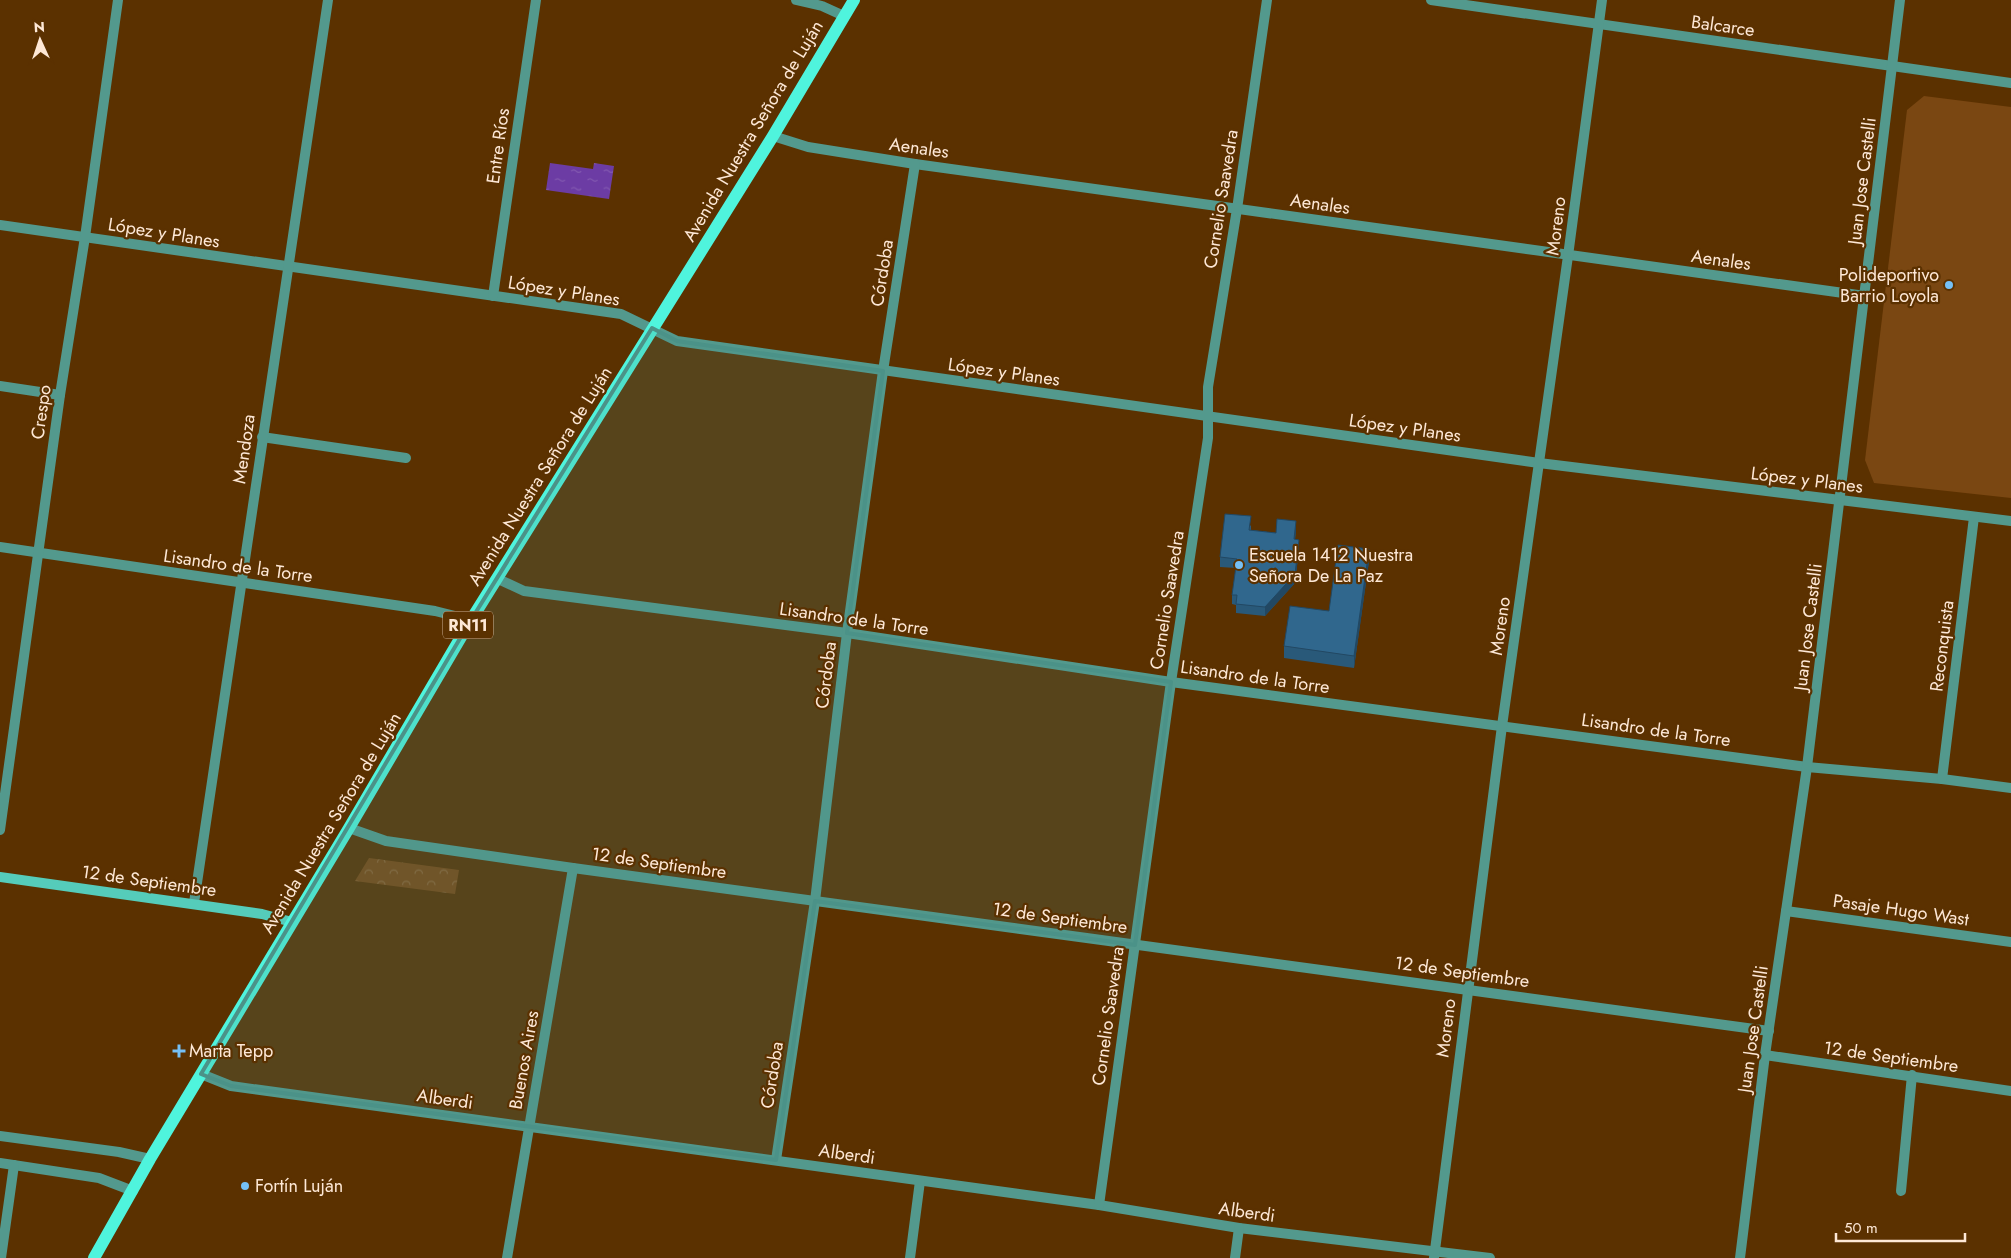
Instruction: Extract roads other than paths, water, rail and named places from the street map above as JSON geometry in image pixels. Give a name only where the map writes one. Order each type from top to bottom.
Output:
[{"type":"main road","name":"Avenida Nuestra Señora de Luján","points":[[94,1258],[150,1159],[349,828],[471,620],[773,136],[854,0]]},
{"type":"street","name":"Crespo","points":[[0,830],[37,552],[85,237],[118,0]]},
{"type":"street","name":"Mendoza","points":[[194,903],[328,0]]},
{"type":"street","name":"Entre Ríos","points":[[493,296],[536,0]]},
{"type":"street","points":[[796,0],[822,6],[844,16]]},
{"type":"street","name":"Cornelio Saavedra","points":[[1098,1205],[1208,438],[1208,387],[1237,209],[1267,0]]},
{"type":"street","name":"Balcarce","points":[[1430,0],[2011,83]]},
{"type":"street","name":"Moreno","points":[[1434,1254],[1502,726],[1602,0]]},
{"type":"street","name":"Juan Jose Castelli","points":[[1740,1258],[1765,1055],[1807,767],[1900,0]]},
{"type":"street","name":"Aenales","points":[[773,136],[808,147],[915,164],[1865,296]]},
{"type":"street","name":"Córdoba","points":[[776,1160],[815,901],[847,633],[883,371],[915,164]]},
{"type":"street","name":"López y Planes","points":[[0,225],[287,268],[621,314],[677,342],[1539,464],[2011,521]]},
{"type":"street","points":[[0,386],[60,395]]},
{"type":"street","points":[[262,437],[406,458]]},
{"type":"street","name":"Reconquista","points":[[1942,779],[1974,517]]},
{"type":"street","name":"Lisandro de la Torre","points":[[0,547],[435,611],[471,620]]},
{"type":"street","name":"Lisandro de la Torre","points":[[498,579],[524,590],[847,633],[1172,682],[1807,767],[1942,779],[2011,788]]},
{"type":"street","name":"12 de Septiembre","points":[[349,828],[386,841],[573,868],[1135,945],[1468,988],[1769,1031]]},
{"type":"street","name":"Buenos Aires","points":[[507,1258],[573,868]]},
{"type":"street","name":"12 de Septiembre","points":[[0,877],[194,903],[262,914],[292,922]]},
{"type":"street","name":"Pasaje Hugo Wast","points":[[1786,911],[2011,942]]},
{"type":"street","name":"12 de Septiembre","points":[[1765,1055],[2011,1091]]},
{"type":"street","name":"Alberdi","points":[[202,1074],[231,1086],[1098,1205],[1239,1228],[1434,1254],[1490,1258]]},
{"type":"street","points":[[1901,1191],[1912,1075]]},
{"type":"street","points":[[0,1136],[119,1152],[150,1159]]},
{"type":"street","points":[[0,1163],[100,1178],[133,1191]]},
{"type":"street","points":[[1,1258],[14,1165]]},
{"type":"street","points":[[910,1258],[920,1181]]},
{"type":"street","points":[[1235,1258],[1239,1228]]},
{"type":"water","points":[[550,163],[593,169],[594,163],[614,166],[609,199],[546,190]]},
{"type":"place","name":"Polideportivo Barrio Loyola","points":[[1949,285]]},
{"type":"place","name":"Escuela 1412 Nuestra Señora De La Paz","points":[[1239,565]]},
{"type":"place","name":"Marta Tepp","points":[[179,1051]]},
{"type":"place","name":"Fortín Luján","points":[[245,1186]]}]
